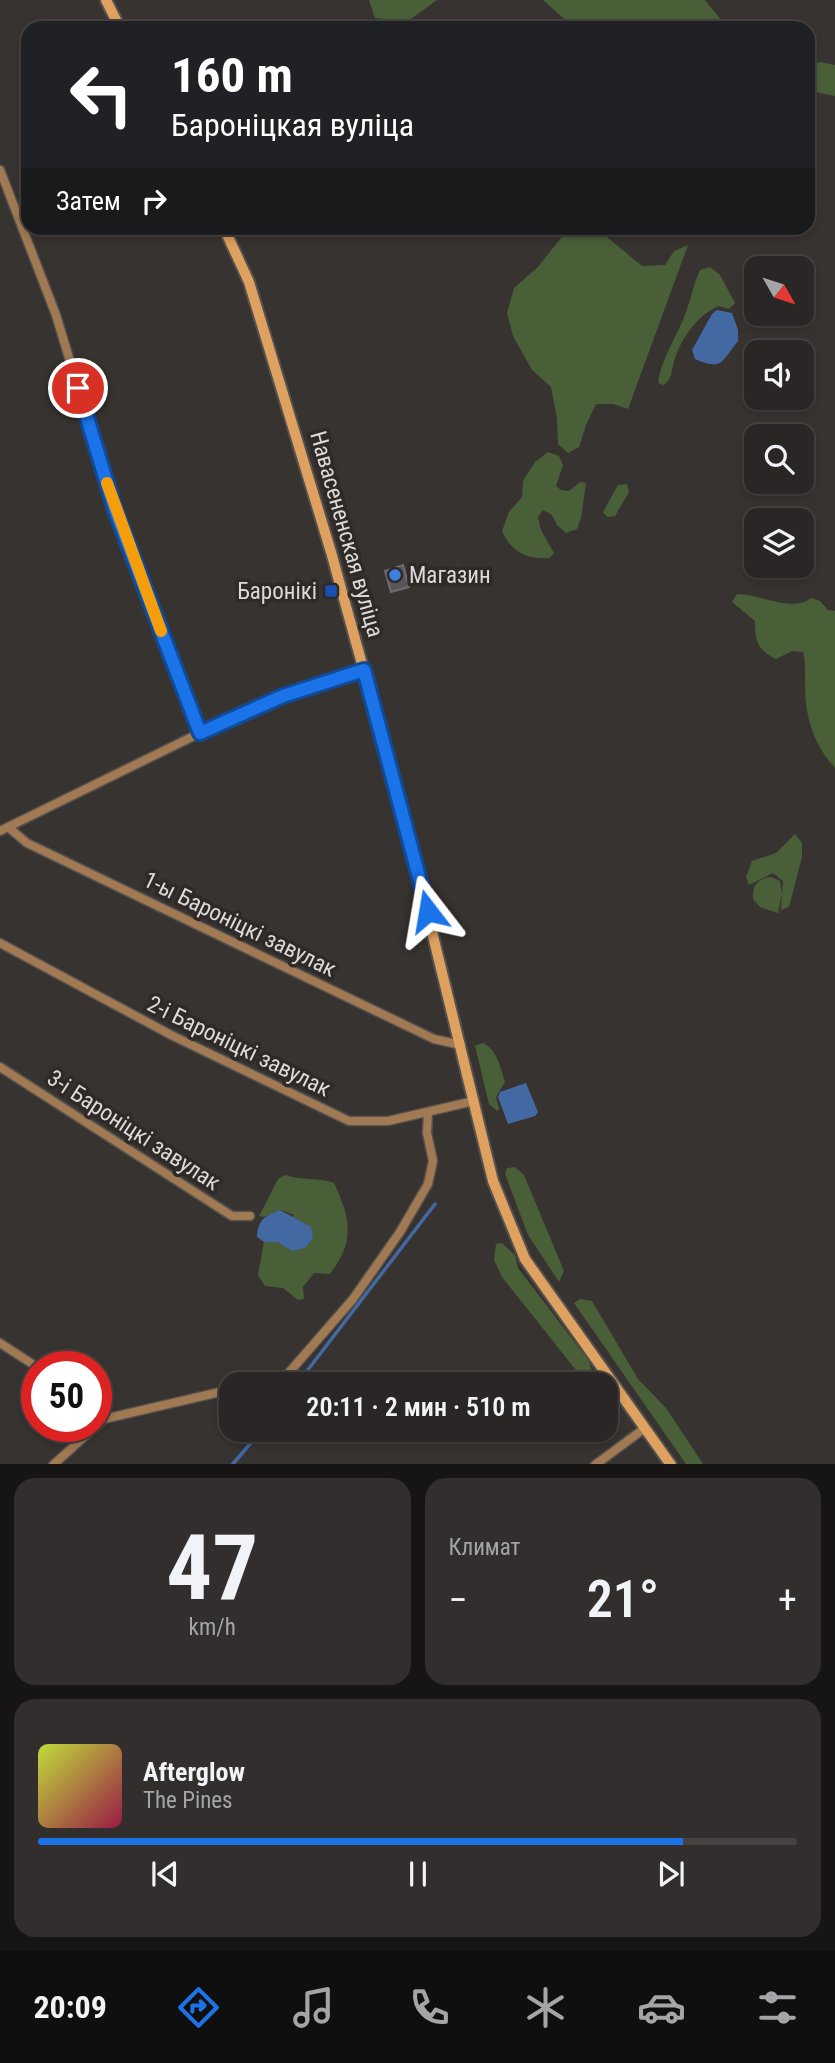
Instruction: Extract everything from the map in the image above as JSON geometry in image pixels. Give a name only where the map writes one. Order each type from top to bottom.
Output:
[{"type":"main road","points":[[106,0],[116,21]]},
{"type":"main road","name":"Навасененская вуліца","points":[[227,235],[249,282],[364,670],[461,1045],[493,1181],[525,1259],[670,1464]]},
{"type":"street","points":[[0,170],[21,224]]},
{"type":"street","points":[[25,235],[56,315],[115,510],[200,733]]},
{"type":"street","points":[[4,829],[200,733],[283,696],[364,670]]},
{"type":"street","name":"1-ы Бароніцкі завулак","points":[[4,829],[27,843],[434,1039],[461,1045]]},
{"type":"street","name":"2-і Бароніцкі завулак","points":[[0,943],[171,1035],[349,1121],[388,1121],[474,1101]]},
{"type":"street","name":"3-і Бароніцкі завулак","points":[[0,1068],[232,1216],[250,1216]]},
{"type":"street","points":[[289,1372],[353,1299],[400,1232],[428,1184],[433,1161],[428,1133],[428,1112]]},
{"type":"street","points":[[0,1343],[21,1357]]},
{"type":"street","points":[[112,1417],[219,1392]]},
{"type":"street","points":[[596,1464],[645,1428]]},
{"type":"street","points":[[54,1464],[78,1442]]},
{"type":"green space","points":[[369,0],[437,0],[408,21],[375,18]]},
{"type":"green space","points":[[543,0],[705,0],[722,21],[566,21]]},
{"type":"green space","points":[[815,63],[835,65],[835,96],[815,92]]},
{"type":"green space","points":[[563,235],[604,235],[642,266],[665,265],[674,251],[688,245],[628,409],[613,404],[596,404],[579,447],[568,453],[558,444],[557,418],[551,387],[532,370],[513,336],[507,313],[514,288],[538,267]]},
{"type":"green space","points":[[710,267],[720,275],[735,303],[729,309],[718,306],[697,322],[681,344],[669,379],[664,385],[658,383],[700,270]]},
{"type":"green space","points":[[548,452],[559,456],[563,465],[556,486],[569,491],[580,482],[586,483],[577,529],[566,533],[557,525],[552,515],[543,510],[538,517],[541,530],[554,553],[550,558],[534,558],[521,554],[510,545],[502,531],[509,512],[522,497],[523,481],[535,462]]},
{"type":"green space","points":[[627,484],[629,492],[615,516],[607,517],[603,512],[618,485]]},
{"type":"green space","points":[[737,594],[795,604],[811,598],[820,601],[828,610],[835,611],[835,768],[821,750],[812,730],[805,697],[803,652],[792,651],[776,659],[765,652],[757,639],[755,621],[732,602]]},
{"type":"green space","points":[[795,834],[802,843],[802,857],[789,907],[781,910],[783,881],[773,873],[749,885],[746,877],[752,861],[776,853]]},
{"type":"green space","points":[[771,877],[780,881],[782,894],[778,913],[760,907],[753,899],[757,884]]},
{"type":"green space","points":[[483,1043],[495,1055],[505,1082],[496,1097],[499,1109],[497,1111],[489,1104],[475,1046]]},
{"type":"green space","points":[[515,1167],[524,1175],[564,1271],[559,1282],[528,1235],[505,1174],[507,1168]]},
{"type":"green space","points":[[285,1175],[334,1183],[347,1219],[347,1240],[338,1262],[330,1274],[314,1273],[303,1287],[304,1299],[298,1300],[283,1288],[265,1286],[258,1275],[264,1242],[278,1242],[294,1215],[281,1210],[264,1217],[259,1216],[278,1179]]},
{"type":"green space","points":[[502,1243],[515,1255],[518,1268],[589,1361],[592,1372],[577,1372],[502,1277],[494,1260],[496,1244]]},
{"type":"green space","points":[[580,1299],[592,1301],[638,1379],[666,1408],[703,1464],[686,1464],[574,1303]]},
{"type":"water","points":[[717,310],[732,313],[738,330],[738,341],[721,362],[704,363],[695,359],[692,350],[712,314]]},
{"type":"water","points":[[526,1083],[538,1112],[535,1116],[508,1124],[498,1097],[500,1092]]},
{"type":"water","points":[[280,1210],[311,1227],[313,1238],[305,1248],[292,1251],[278,1242],[264,1242],[257,1237],[263,1219]]},
{"type":"building","name":"Магазин","points":[[403,565],[409,587],[391,592],[385,571]]},
{"type":"waterway","points":[[306,1372],[435,1204]]},
{"type":"waterway","points":[[233,1464],[252,1442]]},
{"type":"slow traffic","points":[[107,483],[161,631]]},
{"type":"place","name":"Магазин","points":[[395,575]]},
{"type":"place","name":"Баронікі","points":[[331,591]]},
{"type":"route","points":[[78,388],[115,510],[200,733],[283,696],[364,670],[428,911]]}]
